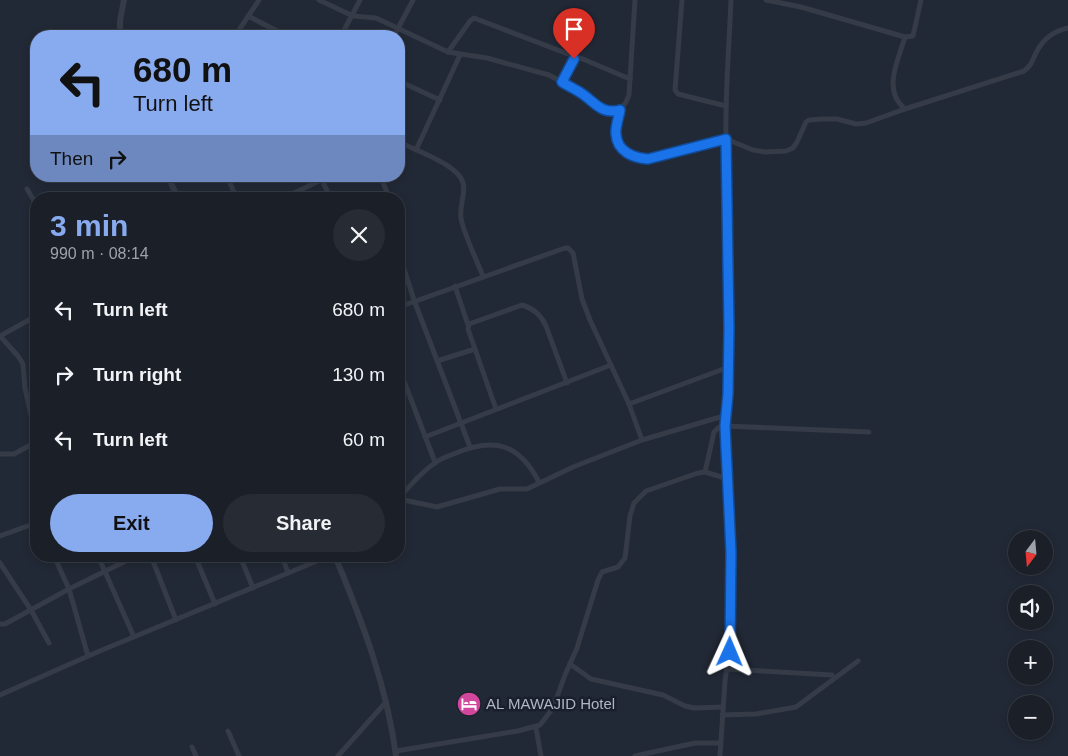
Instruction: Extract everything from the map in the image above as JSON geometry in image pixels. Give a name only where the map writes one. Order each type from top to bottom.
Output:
[{"type":"street","points":[[120,30],[124,0]]},
{"type":"street","points":[[239,30],[259,0]]},
{"type":"street","points":[[319,0],[353,16],[376,18],[402,30]]},
{"type":"street","points":[[345,30],[360,0]]},
{"type":"street","points":[[398,28],[413,0]]},
{"type":"street","points":[[635,0],[628,100],[620,110],[616,137],[627,154],[637,158],[648,159],[726,139],[753,150],[765,152],[786,151],[793,148],[806,122],[809,120],[830,119],[866,124],[905,109],[1024,71],[1031,66],[1036,52],[1044,40],[1058,31],[1068,28]]},
{"type":"street","points":[[682,0],[675,90],[678,94],[726,106]]},
{"type":"street","points":[[720,756],[726,669],[730,652],[731,561],[725,426],[729,367],[726,106],[731,0]]},
{"type":"street","points":[[766,0],[801,7],[905,37],[913,36],[922,0]]},
{"type":"street","points":[[248,16],[275,30]]},
{"type":"street","points":[[448,52],[474,18],[630,79]]},
{"type":"street","points":[[405,31],[448,52],[487,58],[549,75],[580,92],[605,111],[620,110]]},
{"type":"street","points":[[905,37],[892,84],[893,94],[905,109]]},
{"type":"street","points":[[416,150],[460,55]]},
{"type":"street","points":[[562,82],[576,57]]},
{"type":"street","points":[[405,84],[440,100]]},
{"type":"street","points":[[405,145],[451,167],[461,178],[464,185],[460,209],[461,219],[483,276]]},
{"type":"street","points":[[297,192],[318,182]]},
{"type":"street","points":[[27,189],[30,194]]},
{"type":"street","points":[[405,304],[565,248],[571,250],[582,299],[629,404],[642,440]]},
{"type":"street","points":[[405,272],[470,447]]},
{"type":"street","points":[[455,286],[496,409]]},
{"type":"street","points":[[468,325],[522,305],[533,310],[546,326],[567,382]]},
{"type":"street","points":[[30,319],[0,336],[23,364],[25,388],[30,412]]},
{"type":"street","points":[[437,361],[475,350]]},
{"type":"street","points":[[425,437],[611,365]]},
{"type":"street","points":[[629,404],[729,367]]},
{"type":"street","points":[[405,384],[435,462]]},
{"type":"street","points":[[405,500],[437,507],[500,489],[527,489],[539,482],[642,440],[727,415]]},
{"type":"street","points":[[705,472],[714,432],[718,428],[725,426],[870,432]]},
{"type":"street","points":[[0,454],[14,454],[30,444]]},
{"type":"street","points":[[405,492],[418,476],[435,462],[470,447],[490,444],[506,447],[519,454],[534,472],[539,482]]},
{"type":"street","points":[[338,562],[362,623],[386,702],[396,753],[441,742],[467,740],[536,728],[543,723],[553,708],[583,632],[602,572],[618,567],[625,558],[632,505],[646,491],[698,472],[705,472],[728,479]]},
{"type":"street","points":[[0,536],[30,525]]},
{"type":"street","points":[[57,562],[69,589],[88,656]]},
{"type":"street","points":[[101,562],[134,637]]},
{"type":"street","points":[[0,624],[5,624],[69,589],[124,562]]},
{"type":"street","points":[[153,562],[176,620]]},
{"type":"street","points":[[197,562],[214,604]]},
{"type":"street","points":[[242,562],[253,588]]},
{"type":"street","points":[[284,562],[288,573]]},
{"type":"street","points":[[0,695],[88,656],[315,562]]},
{"type":"street","points":[[0,563],[31,610],[49,643]]},
{"type":"street","points":[[722,715],[756,714],[796,707],[858,661]]},
{"type":"street","points":[[570,664],[591,679],[663,695],[685,706],[694,708],[723,707]]},
{"type":"street","points":[[726,669],[832,675]]},
{"type":"street","points":[[338,756],[386,702]]},
{"type":"street","points":[[536,728],[540,756]]},
{"type":"street","points":[[228,731],[239,756]]},
{"type":"street","points":[[635,756],[695,742],[720,743]]},
{"type":"street","points":[[192,747],[196,756]]},
{"type":"place","name":"AL MAWAJID Hotel","points":[[469,704]]},
{"type":"route","points":[[574,59],[562,82],[580,92],[605,111],[620,110],[616,137],[627,154],[637,158],[648,159],[726,139],[729,328],[728,394],[725,426],[731,552],[730,652]]}]
